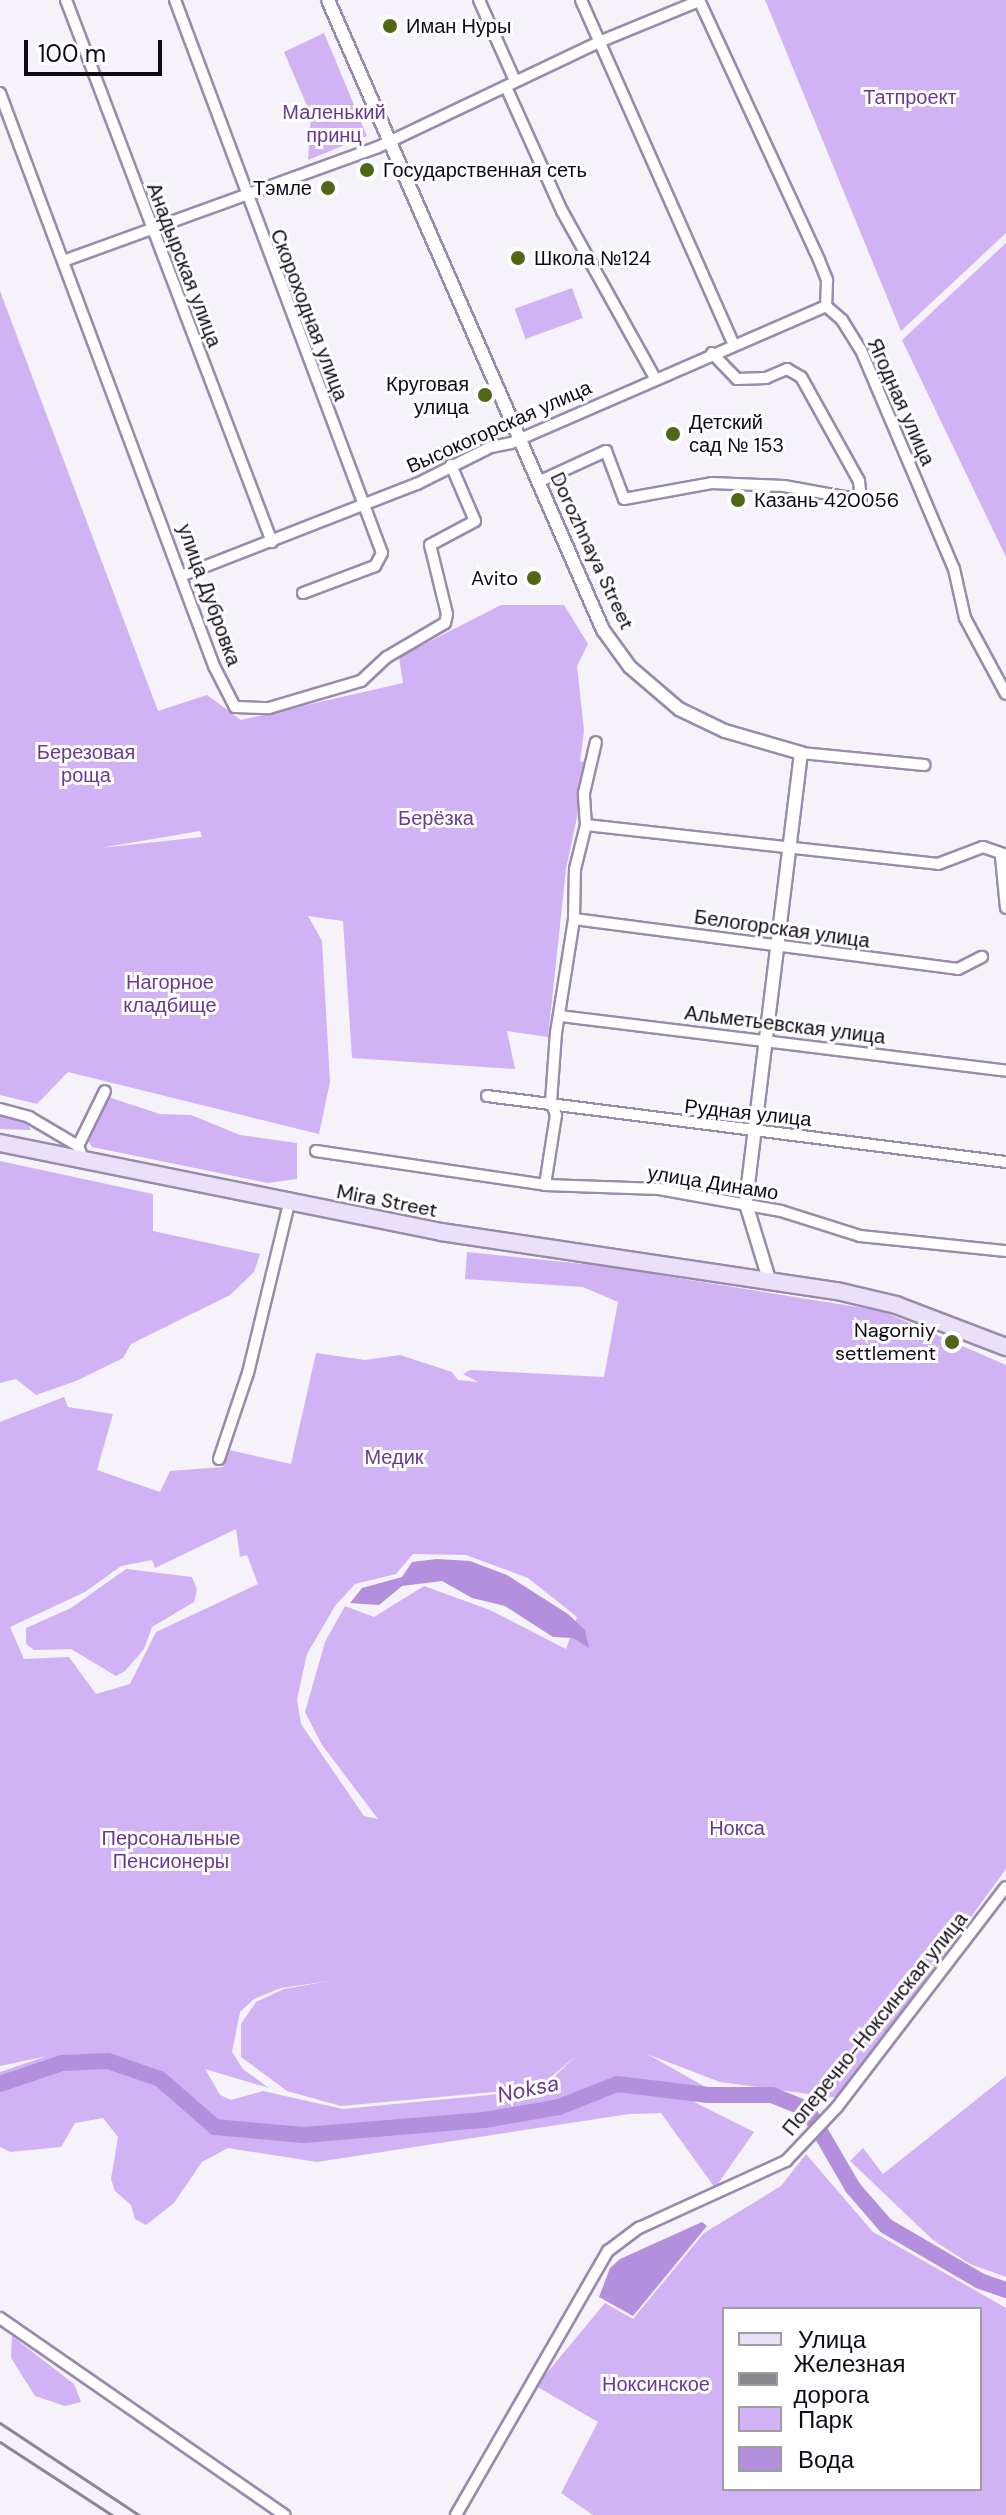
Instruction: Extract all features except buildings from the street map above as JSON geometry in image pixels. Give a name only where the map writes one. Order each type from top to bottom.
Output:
[{"type":"main road","name":"Mira Street","points":[[0,1143],[85,1163],[441,1232],[769,1279],[896,1305],[1006,1347]]},
{"type":"street","name":"Анадырская улица","points":[[66,0],[272,542]]},
{"type":"street","name":"Скороходная улица","points":[[175,0],[245,196],[382,559],[303,593]]},
{"type":"street","name":"Dorozhnaya Street","points":[[328,0],[603,630],[630,667],[679,709],[725,731],[801,753]]},
{"type":"street","points":[[479,0],[562,211],[656,380]]},
{"type":"street","points":[[581,0],[733,343]]},
{"type":"street","points":[[66,260],[152,232],[388,141],[599,42],[699,0],[819,260],[827,280],[826,306]]},
{"type":"street","name":"улица Дубровка","points":[[0,93],[66,260],[214,666],[235,707],[269,708],[361,681],[387,657],[445,623],[447,614],[430,545],[475,521],[451,465]]},
{"type":"street","name":"Высокогорская улица","points":[[183,575],[272,542],[656,380],[733,343],[826,306]]},
{"type":"street","name":"Ягодная улица","points":[[826,306],[861,350],[954,569],[965,618],[1006,694]]},
{"type":"street","points":[[538,482],[606,451],[624,499],[712,483],[784,486],[861,500],[859,481],[801,377],[787,369],[766,378],[737,379],[712,353]]},
{"type":"street","points":[[545,1185],[556,1108],[551,1102],[560,1016],[574,919],[575,869],[586,825],[584,793],[596,742]]},
{"type":"street","points":[[769,1279],[746,1204],[752,1132],[780,946],[801,753],[924,765]]},
{"type":"street","points":[[586,825],[791,851],[938,864],[983,847],[1003,856],[1006,908]]},
{"type":"street","name":"Белогорская улица","points":[[574,919],[958,969],[982,957]]},
{"type":"street","name":"Альметьевская улица","points":[[560,1016],[1006,1071]]},
{"type":"street","points":[[78,1146],[105,1091]]},
{"type":"street","name":"Рудная улица","points":[[487,1096],[556,1108],[1006,1162]]},
{"type":"street","points":[[0,1109],[29,1117],[78,1146],[85,1163]]},
{"type":"street","name":"улица Динамо","points":[[316,1151],[545,1185],[659,1189],[746,1204],[860,1236],[1006,1251]]},
{"type":"street","points":[[219,1459],[248,1373],[289,1203]]},
{"type":"street","name":"Поперечно-Ноксинская улица","points":[[456,2515],[608,2251],[639,2228],[786,2161],[837,2107],[1006,1887]]},
{"type":"street","points":[[0,2318],[284,2515]]},
{"type":"green space","name":"Татпроект","points":[[765,0],[1006,0],[1006,233],[901,331]]},
{"type":"green space","name":"Маленький принц","points":[[324,33],[367,136],[308,160],[311,115],[284,52]]},
{"type":"green space","points":[[1006,243],[1006,557],[902,340]]},
{"type":"green space","points":[[572,288],[583,318],[526,339],[515,309]]},
{"type":"green space","points":[[0,291],[158,711],[207,695],[241,720],[403,683],[399,657],[501,605],[564,605],[588,644],[577,666],[584,731],[580,762],[589,761],[566,869],[548,1037],[507,1031],[515,1069],[352,1058],[343,921],[308,916],[322,941],[330,1082],[319,1134],[68,1072],[37,1104],[0,1095]],"holes":[[[200,831],[202,837],[100,848]]]},
{"type":"green space","points":[[102,1095],[160,1114],[191,1115],[240,1135],[297,1143],[297,1179],[268,1183],[92,1147],[83,1132]]},
{"type":"green space","points":[[0,1114],[26,1121],[31,1130],[0,1129]]},
{"type":"green space","points":[[0,1161],[153,1194],[153,1231],[260,1254],[254,1272],[230,1295],[131,1344],[123,1358],[76,1381],[36,1395],[16,1379],[0,1383]]},
{"type":"green space","points":[[467,1252],[603,1266],[882,1311],[1006,1365],[1006,1869],[839,2098],[720,2082],[647,2054],[709,2089],[694,2102],[754,2132],[715,2188],[661,2113],[629,2114],[317,2162],[228,2148],[202,2162],[174,2203],[146,2225],[135,2219],[131,2205],[115,2191],[111,2179],[118,2137],[103,2118],[75,2123],[61,2147],[10,2152],[0,2147],[0,2072],[47,2056],[0,2066],[0,1422],[64,1397],[68,1407],[113,1414],[97,1470],[160,1492],[170,1471],[223,1467],[229,1450],[291,1464],[316,1353],[365,1360],[400,1355],[452,1372],[458,1380],[478,1382],[463,1374],[470,1370],[604,1377],[618,1302],[583,1287],[465,1279]],"holes":[[[236,1529],[240,1557],[247,1555],[258,1584],[156,1632],[130,1684],[96,1694],[69,1657],[24,1659],[10,1627],[85,1592],[121,1566],[152,1560],[155,1568]],[[413,1554],[466,1555],[528,1578],[577,1617],[566,1649],[490,1610],[424,1586],[374,1617],[345,1606],[325,1642],[305,1712],[322,1745],[378,1819],[364,1816],[301,1724],[297,1699],[307,1654],[335,1606],[355,1584],[396,1574]],[[330,1981],[284,1989],[256,2002],[241,2024],[241,2057],[287,2091],[341,2106],[538,2088],[577,2055],[540,2090],[343,2109],[263,2091],[231,2100],[220,2095],[205,2069],[269,2088],[243,2069],[232,2052],[240,2012],[254,1999],[281,1988]]]},
{"type":"green space","points":[[126,1569],[192,1577],[197,1590],[194,1602],[152,1627],[144,1649],[125,1671],[116,1676],[71,1649],[34,1650],[26,1644],[26,1628],[71,1608]]},
{"type":"green space","points":[[1006,2076],[1006,2277],[970,2264],[933,2240],[850,2161],[863,2148],[883,2174]]},
{"type":"green space","name":"Ноксинское","points":[[806,2154],[873,2232],[1006,2308],[1006,2515],[593,2515],[561,2493],[598,2422],[536,2386],[605,2303],[633,2319],[704,2233],[781,2186]]},
{"type":"green space","points":[[12,2336],[74,2384],[81,2402],[65,2406],[35,2396],[11,2358]]},
{"type":"water","points":[[437,1559],[470,1561],[507,1575],[568,1614],[585,1630],[589,1648],[573,1638],[553,1637],[505,1606],[472,1598],[442,1581],[402,1586],[379,1605],[350,1603],[362,1588],[402,1577],[412,1562]]},
{"type":"water","points":[[702,2222],[707,2226],[633,2316],[599,2297],[610,2268],[620,2259]]},
{"type":"waterway","name":"Noksa","points":[[0,2084],[62,2063],[108,2061],[160,2079],[215,2127],[304,2135],[484,2120],[559,2107],[617,2084],[708,2095],[772,2095],[807,2109],[853,2188],[886,2226],[980,2281],[1006,2290]]},
{"type":"railway","points":[[0,2423],[139,2515]]},
{"type":"railway","points":[[0,2442],[112,2515]]},
{"type":"place","name":"Иман Нуры","points":[[390,26]]},
{"type":"place","name":"Государственная сеть","points":[[367,170]]},
{"type":"place","name":"Тэмле","points":[[328,188]]},
{"type":"place","name":"Школа №124","points":[[518,258]]},
{"type":"place","name":"Круговая улица","points":[[485,395]]},
{"type":"place","name":"Детский сад № 153","points":[[673,434]]},
{"type":"place","name":"Казань 420056","points":[[738,500]]},
{"type":"place","name":"Avito","points":[[534,578]]},
{"type":"place","name":"Nagorniy settlement","points":[[952,1342]]},
{"type":"park label","name":"Березовая роща","points":[[86,764]]},
{"type":"park label","name":"Берёзка","points":[[436,818]]},
{"type":"park label","name":"Нагорное кладбище","points":[[170,994]]},
{"type":"park label","name":"Медик","points":[[394,1457]]},
{"type":"park label","name":"Нокса","points":[[737,1828]]},
{"type":"park label","name":"Персональные Пенсионеры","points":[[171,1850]]}]
